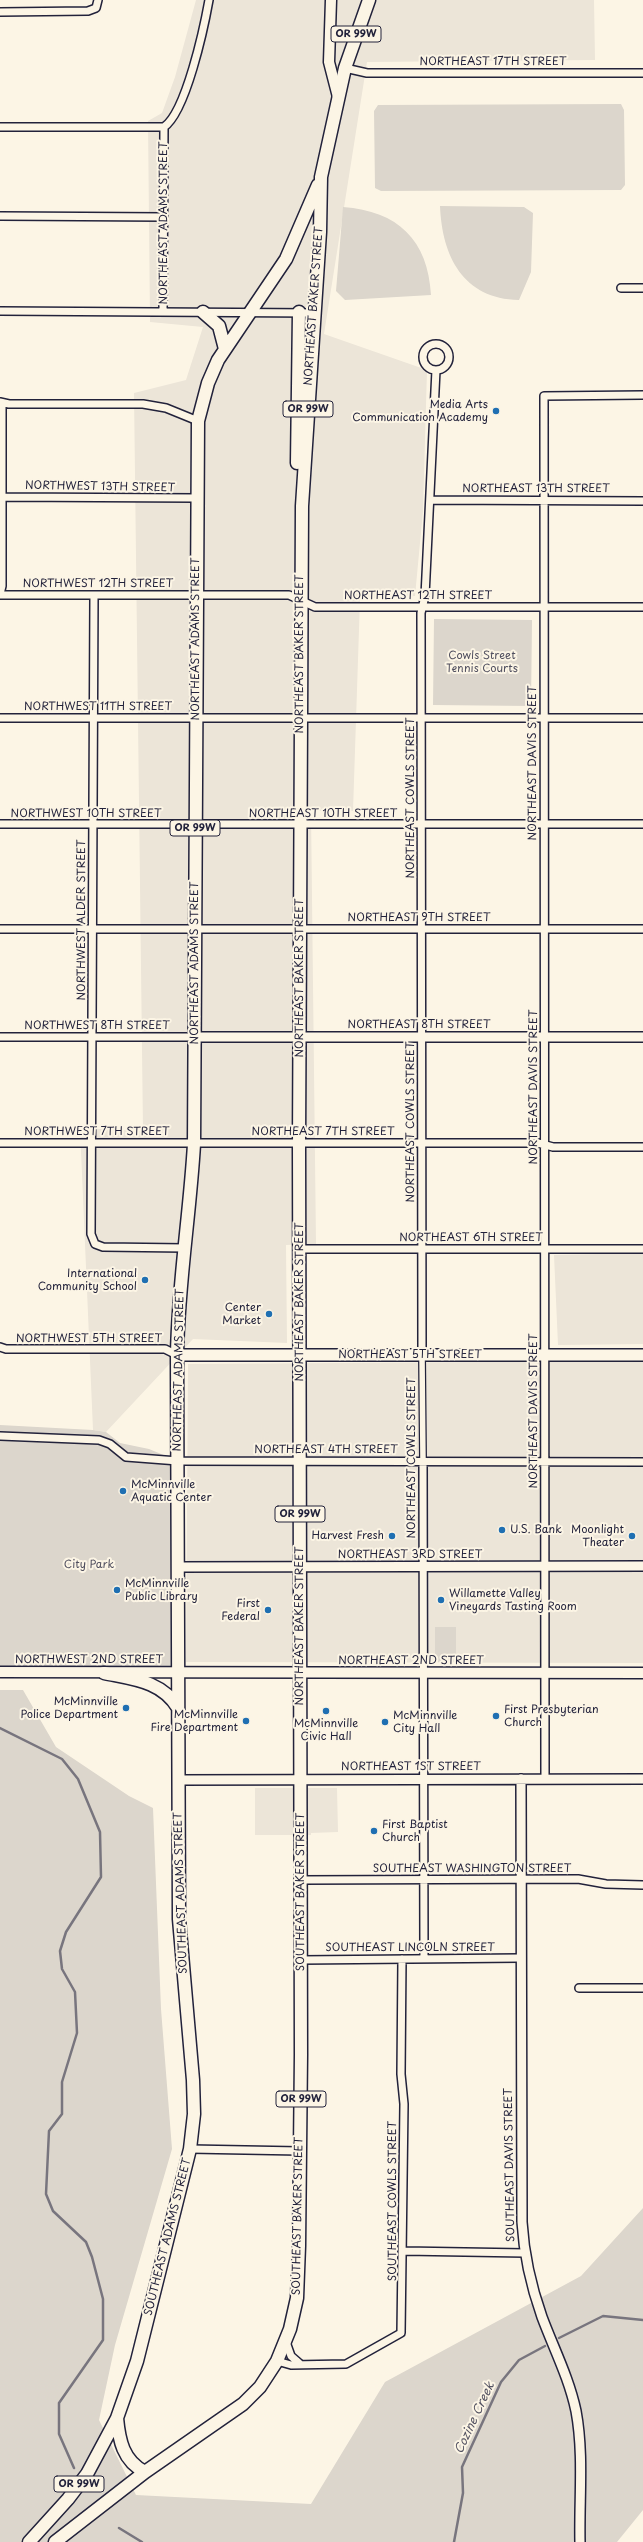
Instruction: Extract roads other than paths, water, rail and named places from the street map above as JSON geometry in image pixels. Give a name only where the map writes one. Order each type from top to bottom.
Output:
[{"type":"highway","name":"OR 99W","points":[[321,177],[344,68],[369,0]]},
{"type":"highway","name":"NORTHEAST ADAMS STREET","points":[[178,1780],[177,1355],[179,1290],[185,1248],[194,1144],[196,498],[198,421],[208,383],[225,349],[248,312],[286,259],[321,177]]},
{"type":"highway","name":"NORTHEAST BAKER STREET","points":[[300,1779],[300,718],[302,506],[321,177]]},
{"type":"highway","points":[[203,312],[219,326],[225,349]]},
{"type":"highway","points":[[299,312],[297,468],[302,506]]},
{"type":"highway","points":[[104,1673],[140,1681],[160,1688],[168,1694],[178,1708]]},
{"type":"highway","name":"SOUTHEAST BAKER STREET","points":[[55,2542],[145,2472],[243,2404],[260,2387],[277,2361],[286,2342],[299,2281],[301,1960],[300,1779]]},
{"type":"highway","name":"SOUTHEAST ADAMS STREET","points":[[29,2542],[68,2499],[87,2474],[117,2418],[137,2361],[190,2149],[194,2114],[193,2080],[179,1919],[178,1780]]},
{"type":"highway","points":[[117,2418],[119,2440],[124,2452],[136,2468],[145,2472]]},
{"type":"main road","points":[[332,0],[329,62],[338,97]]},
{"type":"main road","name":"NORTHEAST 5TH STREET","points":[[177,1355],[643,1355]]},
{"type":"main road","name":"NORTHWEST 2ND STREET","points":[[0,1672],[178,1673]]},
{"type":"main road","name":"NORTHEAST 2ND STREET","points":[[178,1673],[643,1673]]},
{"type":"street","points":[[0,12],[88,11],[96,8],[98,0]]},
{"type":"street","name":"NORTHEAST ADAMS STREET","points":[[163,312],[164,128],[174,118],[198,50],[209,0]]},
{"type":"street","name":"NORTHEAST 17TH STREET","points":[[344,68],[367,73],[643,73]]},
{"type":"street","points":[[0,128],[164,128]]},
{"type":"street","points":[[0,216],[164,217]]},
{"type":"street","points":[[621,288],[643,288]]},
{"type":"street","points":[[0,311],[314,313]]},
{"type":"street","name":"NORTHEAST COWLS STREET","points":[[422,1780],[424,1567],[421,825],[423,607],[436,370]]},
{"type":"street","name":"NORTHEAST DAVIS STREET","points":[[545,1779],[544,396],[643,395]]},
{"type":"street","points":[[0,594],[2,586],[4,497],[1,402],[143,404],[166,408],[198,421]]},
{"type":"street","name":"NORTHWEST 13TH STREET","points":[[4,497],[196,498]]},
{"type":"street","name":"NORTHEAST 13TH STREET","points":[[430,500],[643,501]]},
{"type":"street","name":"NORTHWEST 12TH STREET","points":[[0,594],[196,595]]},
{"type":"street","name":"NORTHWEST ALDER STREET","points":[[94,595],[91,1234],[95,1244],[103,1247],[185,1248]]},
{"type":"street","name":"NORTHEAST 12TH STREET","points":[[196,595],[289,595],[315,607],[643,607]]},
{"type":"street","name":"NORTHWEST 11TH STREET","points":[[0,718],[643,718]]},
{"type":"street","name":"NORTHWEST 10TH STREET","points":[[0,824],[195,825]]},
{"type":"street","name":"NORTHEAST 10TH STREET","points":[[195,825],[643,824]]},
{"type":"street","name":"NORTHEAST 9TH STREET","points":[[0,929],[643,929]]},
{"type":"street","name":"NORTHWEST 8TH STREET","points":[[0,1037],[194,1037]]},
{"type":"street","name":"NORTHEAST 8TH STREET","points":[[194,1037],[643,1037]]},
{"type":"street","name":"NORTHWEST 7TH STREET","points":[[0,1143],[194,1144]]},
{"type":"street","name":"NORTHEAST 7TH STREET","points":[[194,1144],[538,1143],[553,1147],[643,1147]]},
{"type":"street","name":"NORTHEAST 6TH STREET","points":[[300,1249],[643,1249]]},
{"type":"street","name":"NORTHWEST 5TH STREET","points":[[0,1347],[6,1349],[165,1349],[177,1355]]},
{"type":"street","name":"NORTHEAST 4TH STREET","points":[[0,1436],[99,1440],[110,1444],[126,1457],[178,1461],[643,1462]]},
{"type":"street","name":"NORTHEAST 3RD STREET","points":[[178,1567],[643,1566]]},
{"type":"street","name":"SOUTHEAST DAVIS STREET","points":[[521,1779],[520,2189],[524,2253],[542,2316],[563,2368],[576,2412],[579,2441],[580,2542]]},
{"type":"street","name":"NORTHEAST 1ST STREET","points":[[178,1780],[643,1779]]},
{"type":"street","points":[[422,1780],[424,1959]]},
{"type":"street","name":"SOUTHEAST WASHINGTON STREET","points":[[301,1880],[578,1879],[606,1884],[643,1885]]},
{"type":"street","name":"SOUTHEAST LINCOLN STREET","points":[[301,1960],[520,1958]]},
{"type":"street","name":"SOUTHEAST COWLS STREET","points":[[277,2361],[291,2365],[299,2363],[346,2364],[399,2336],[402,2329],[404,2252],[404,2104],[401,2074],[402,1959]]},
{"type":"street","points":[[579,1988],[643,1988]]},
{"type":"street","points":[[190,2149],[300,2151]]},
{"type":"street","points":[[404,2252],[524,2253]]},
{"type":"street","points":[[286,2342],[291,2356],[299,2363]]},
{"type":"waterway","name":"Cozine Creek","points":[[0,1728],[62,1759],[78,1779],[100,1832],[101,1877],[66,1932],[60,1951],[62,1969],[75,1992],[77,2033],[62,2082],[62,2114],[49,2131],[46,2194],[53,2211],[86,2242],[92,2257],[103,2299],[103,2340],[59,2403],[59,2434],[74,2468]]},
{"type":"waterway","name":"Cozine Creek","points":[[559,2338],[603,2316],[643,2320]]},
{"type":"waterway","name":"Cozine Creek","points":[[454,2542],[463,2493],[462,2467],[501,2382],[519,2360],[545,2346]]},
{"type":"waterway","name":"Cozine Creek","points":[[119,2528],[142,2542]]},
{"type":"place","name":"Media Arts Communication Academy","points":[[496,411]]},
{"type":"place","name":"International Community School","points":[[145,1280]]},
{"type":"place","name":"Center Market","points":[[269,1314]]},
{"type":"place","name":"McMinnville Aquatic Center","points":[[123,1491]]},
{"type":"place","name":"U.S. Bank","points":[[502,1530]]},
{"type":"place","name":"Harvest Fresh","points":[[392,1536]]},
{"type":"place","name":"Moonlight Theater","points":[[632,1536]]},
{"type":"place","name":"McMinnville Public Library","points":[[117,1590]]},
{"type":"place","name":"Willamette Valley Vineyards Tasting Room","points":[[441,1600]]},
{"type":"place","name":"First Federal","points":[[268,1610]]},
{"type":"place","name":"McMinnville Police Department","points":[[126,1708]]},
{"type":"place","name":"McMinnville Civic Hall","points":[[326,1711]]},
{"type":"place","name":"First Presbyterian Church","points":[[496,1716]]},
{"type":"place","name":"McMinnville Fire Department","points":[[246,1721]]},
{"type":"place","name":"McMinnville City Hall","points":[[385,1722]]},
{"type":"place","name":"First Baptist Church","points":[[374,1831]]},
{"type":"park label","name":"Cowls Street Tennis Courts","points":[[482,662]]},
{"type":"park label","name":"City Park","points":[[89,1565]]}]
